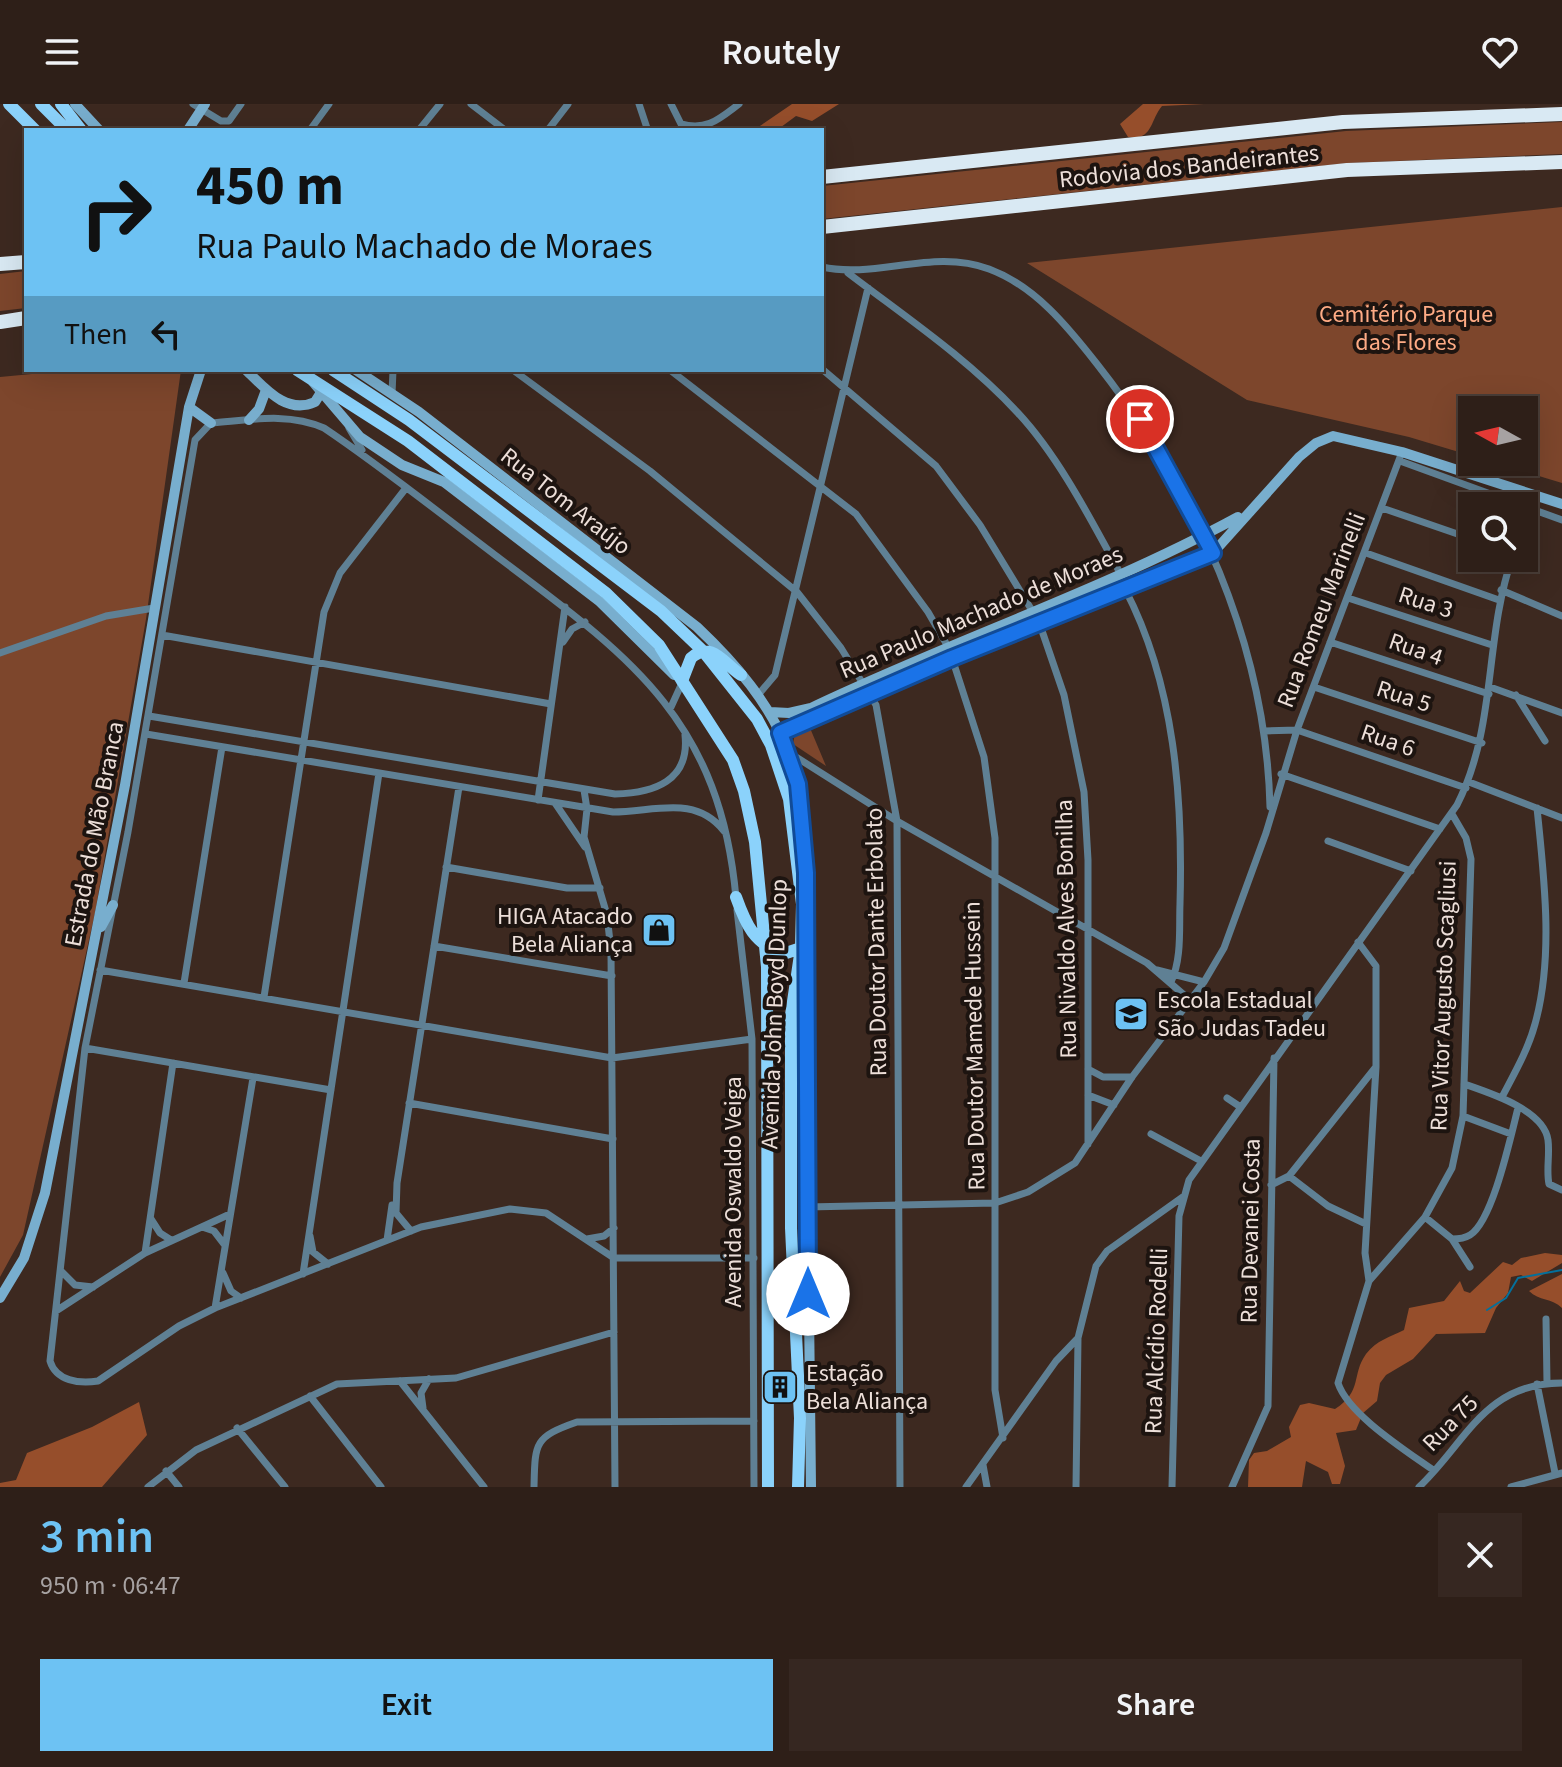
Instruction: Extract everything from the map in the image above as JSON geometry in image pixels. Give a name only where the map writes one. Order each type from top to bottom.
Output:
[{"type":"highway","name":"Rodovia dos Bandeirantes","points":[[824,177],[1343,122],[1562,114]]},
{"type":"highway","name":"Rodovia dos Bandeirantes","points":[[824,227],[1347,170],[1562,162]]},
{"type":"highway","points":[[0,264],[24,262]]},
{"type":"highway","points":[[0,322],[24,318]]},
{"type":"main road","points":[[9,104],[33,128]]},
{"type":"main road","points":[[41,104],[65,128]]},
{"type":"main road","points":[[61,104],[79,128]]},
{"type":"main road","points":[[75,104],[97,128]]},
{"type":"main road","points":[[189,128],[200,105]]},
{"type":"main road","name":"Estrada do Mão Branca","points":[[0,1298],[24,1258],[37,1221],[125,785],[189,407],[200,372]]},
{"type":"main road","points":[[248,372],[266,390],[296,406],[315,402],[320,394]]},
{"type":"main road","name":"Avenida John Boyd Dunlop","points":[[300,372],[408,441],[606,593],[648,632],[714,725],[744,791],[755,842],[766,945],[768,1487]]},
{"type":"main road","name":"Avenida John Boyd Dunlop","points":[[336,372],[409,420],[661,611],[703,651],[757,719],[771,745],[789,799],[802,857],[805,925],[792,1003],[791,1072],[798,1487]]},
{"type":"main road","name":"Rua Tom Araújo","points":[[371,373],[392,394],[697,627],[741,675]]},
{"type":"main road","points":[[313,382],[349,428],[402,465],[444,482],[599,601],[682,681],[691,658],[703,651],[716,653],[741,675],[770,712],[788,752],[798,784],[802,857]]},
{"type":"main road","points":[[249,420],[259,409],[266,390]]},
{"type":"main road","points":[[189,407],[211,423]]},
{"type":"main road","points":[[1213,553],[1299,457],[1316,443],[1333,436],[1526,492]]},
{"type":"main road","points":[[1538,496],[1562,504]]},
{"type":"main road","name":"Rua Paulo Machado de Moraes","points":[[770,712],[799,712],[947,645],[1206,536],[1249,511]]},
{"type":"main road","name":"Rua Paulo Machado de Moraes","points":[[780,733],[871,696],[952,658],[1213,553]]},
{"type":"main road","points":[[736,897],[747,928],[766,945],[783,954],[801,948]]},
{"type":"main road","points":[[95,939],[113,905]]},
{"type":"main road","points":[[805,925],[811,1487]]},
{"type":"street","points":[[200,105],[221,121],[229,121],[241,104]]},
{"type":"street","points":[[311,128],[329,104]]},
{"type":"street","points":[[421,128],[440,104]]},
{"type":"street","points":[[471,104],[502,128]]},
{"type":"street","points":[[550,128],[568,104]]},
{"type":"street","points":[[639,104],[647,128]]},
{"type":"street","points":[[671,104],[681,124],[690,127],[710,126],[739,104]]},
{"type":"street","name":"Rua Romeu Marinelli","points":[[848,273],[923,261],[952,262],[991,270],[1024,287],[1064,325],[1140,419],[1206,536],[1240,628],[1265,731],[1270,817]]},
{"type":"street","points":[[824,267],[848,273],[950,348],[1019,414],[1081,502],[1120,573]]},
{"type":"street","points":[[758,695],[775,675],[868,288]]},
{"type":"street","name":"Rua Nivaldo Alves Bonilha","points":[[824,371],[936,466],[980,525],[1033,609],[1064,695],[1084,792],[1088,1146]]},
{"type":"street","points":[[392,394],[393,372]]},
{"type":"street","name":"Rua Doutor Dante Erbolato","points":[[516,372],[650,471],[797,592],[823,624],[871,696],[883,729],[897,821],[900,1487]]},
{"type":"street","points":[[673,372],[856,514],[928,612],[947,645]]},
{"type":"street","points":[[367,457],[310,421],[211,423],[195,440],[146,734],[85,1048],[50,1361],[53,1371],[60,1377],[89,1383],[107,1376],[179,1326],[215,1308],[411,1231],[510,1209],[529,1209],[559,1220],[614,1258],[754,1258]]},
{"type":"street","points":[[349,428],[367,457]]},
{"type":"street","points":[[1401,456],[1492,492]]},
{"type":"street","name":"Rua Romeu Marinelli","points":[[807,1207],[995,1203],[1028,1192],[1075,1163],[1132,1077],[1204,982],[1236,921],[1281,774],[1401,456]]},
{"type":"street","name":"Avenida Oswaldo Veiga","points":[[367,457],[585,622],[625,656],[671,707],[685,728],[710,780],[727,835],[752,1039],[754,1487]]},
{"type":"street","points":[[264,997],[316,662],[330,592],[406,488]]},
{"type":"street","points":[[1382,508],[1458,534]]},
{"type":"street","points":[[1538,510],[1562,520]]},
{"type":"street","points":[[1366,553],[1499,600]]},
{"type":"street","points":[[1076,1487],[1078,1338],[1096,1266],[1107,1251],[1184,1196],[1201,1161],[1239,1106],[1452,814],[1467,785],[1482,743],[1490,690],[1492,645],[1507,572]]},
{"type":"street","points":[[1125,589],[1160,681],[1177,772],[1182,830],[1175,973],[1171,982]]},
{"type":"street","points":[[1501,590],[1562,616]]},
{"type":"street","name":"Rua 3","points":[[1348,598],[1492,645]]},
{"type":"street","points":[[538,800],[565,607]]},
{"type":"street","points":[[0,653],[106,616],[154,608]]},
{"type":"street","points":[[560,648],[565,636],[585,622]]},
{"type":"street","points":[[162,635],[551,704]]},
{"type":"street","name":"Rua 4","points":[[1330,642],[1516,695],[1562,713]]},
{"type":"street","name":"Rua Doutor Mamede Hussein","points":[[952,658],[984,757],[995,838],[992,872],[995,1390],[1003,1438]]},
{"type":"street","points":[[671,707],[682,681]]},
{"type":"street","name":"Rua 5","points":[[1314,687],[1482,743]]},
{"type":"street","points":[[1516,695],[1545,741]]},
{"type":"street","points":[[149,716],[584,790],[631,794],[660,787],[683,762],[685,728]]},
{"type":"street","points":[[1265,731],[1297,730]]},
{"type":"street","name":"Rua 6","points":[[1297,730],[1562,818]]},
{"type":"street","points":[[146,734],[587,809],[613,812],[692,807],[706,813],[727,835]]},
{"type":"street","points":[[184,983],[222,747]]},
{"type":"street","points":[[788,752],[897,821],[992,872],[1155,969],[1191,1001]]},
{"type":"street","points":[[1269,759],[1281,774],[1440,829]]},
{"type":"street","points":[[303,1274],[379,773]]},
{"type":"street","points":[[387,1240],[459,787]]},
{"type":"street","points":[[584,790],[587,849],[607,915],[612,976],[615,1487]]},
{"type":"street","points":[[555,803],[587,849]]},
{"type":"street","points":[[1502,1097],[1535,1023],[1542,969],[1545,883],[1537,808]]},
{"type":"street","name":"Rua Vitor Augusto Scagliusi","points":[[1433,1470],[1361,1413],[1340,1392],[1340,1371],[1369,1281],[1425,1217],[1452,1168],[1463,1116],[1471,859],[1466,838],[1452,814]]},
{"type":"street","points":[[1328,841],[1411,871]]},
{"type":"street","points":[[446,867],[567,888],[600,888]]},
{"type":"street","points":[[1358,942],[1376,966],[1376,1067],[1365,1253],[1369,1281]]},
{"type":"street","points":[[434,946],[612,976]]},
{"type":"street","points":[[1155,969],[1204,982]]},
{"type":"street","points":[[100,970],[612,1058],[752,1039]]},
{"type":"street","points":[[85,1048],[331,1090]]},
{"type":"street","name":"Rua Devanei Costa","points":[[1232,1487],[1268,1406],[1274,1058]]},
{"type":"street","points":[[145,1253],[173,1063]]},
{"type":"street","points":[[1271,1185],[1289,1176],[1376,1067]]},
{"type":"street","points":[[1088,1069],[1103,1077],[1132,1077]]},
{"type":"street","points":[[215,1308],[253,1078]]},
{"type":"street","points":[[1464,1084],[1502,1097],[1545,1127],[1549,1184],[1562,1190]]},
{"type":"street","points":[[1088,1095],[1114,1105]]},
{"type":"street","points":[[1227,1098],[1239,1106]]},
{"type":"street","points":[[409,1103],[613,1139]]},
{"type":"street","points":[[1452,1239],[1469,1236],[1480,1225],[1495,1190],[1518,1108]]},
{"type":"street","points":[[1463,1116],[1511,1134]]},
{"type":"street","points":[[1151,1134],[1201,1161]]},
{"type":"street","points":[[1289,1176],[1328,1206],[1366,1224]]},
{"type":"street","points":[[397,1183],[396,1213],[411,1231]]},
{"type":"street","name":"Rua Alcídio Rodelli","points":[[1172,1487],[1179,1216],[1184,1196]]},
{"type":"street","points":[[56,1311],[145,1253],[230,1214]]},
{"type":"street","points":[[149,1217],[160,1233],[171,1240]]},
{"type":"street","points":[[1425,1217],[1452,1239],[1470,1267]]},
{"type":"street","points":[[310,1222],[313,1252],[328,1264]]},
{"type":"street","points":[[202,1227],[220,1236],[225,1246]]},
{"type":"street","points":[[586,1239],[597,1238],[614,1228]]},
{"type":"street","points":[[222,1267],[225,1282],[241,1298]]},
{"type":"street","points":[[62,1272],[75,1285],[93,1287]]},
{"type":"street","points":[[1546,1319],[1547,1383]]},
{"type":"street","points":[[148,1487],[196,1450],[237,1428],[337,1384],[456,1378],[614,1332]]},
{"type":"street","points":[[966,1487],[1056,1361],[1078,1338]]},
{"type":"street","points":[[423,1410],[421,1393],[429,1379]]},
{"type":"street","points":[[400,1381],[484,1487]]},
{"type":"street","name":"Rua 75","points":[[1419,1487],[1487,1410],[1513,1393],[1537,1384],[1562,1383]]},
{"type":"street","points":[[1511,1487],[1559,1473],[1537,1384]]},
{"type":"street","points":[[310,1396],[381,1487]]},
{"type":"street","points":[[534,1487],[535,1455],[543,1436],[577,1422],[754,1421]]},
{"type":"street","points":[[237,1428],[285,1487]]},
{"type":"street","points":[[983,1465],[987,1487]]},
{"type":"street","points":[[166,1471],[179,1487]]},
{"type":"green space","points":[[1562,122],[1562,154],[1349,163],[824,219],[824,186],[1346,131]]},
{"type":"green space","name":"Cemitério Parque das Flores","points":[[1562,207],[1562,483],[1538,476],[1538,396],[1458,396],[1458,452],[1409,437],[1247,400],[1027,263]]},
{"type":"green space","points":[[24,271],[24,308],[0,311],[0,274]]},
{"type":"green space","points":[[53,372],[181,372],[146,619],[95,913],[23,1235],[0,1277],[0,377]]},
{"type":"green space","points":[[810,728],[826,766],[793,744],[795,733]]},
{"type":"shaded area","points":[[792,104],[839,104],[812,121],[796,116],[780,128],[757,128]]},
{"type":"shaded area","points":[[1143,104],[1204,104],[1162,106],[1147,133],[1128,137],[1120,124]]},
{"type":"shaded area","points":[[1545,1253],[1562,1255],[1562,1263],[1532,1281],[1521,1275],[1511,1277],[1508,1293],[1496,1308],[1485,1333],[1436,1334],[1413,1359],[1386,1375],[1380,1383],[1377,1401],[1363,1413],[1356,1430],[1336,1433],[1345,1466],[1340,1484],[1332,1484],[1328,1472],[1306,1461],[1302,1487],[1248,1487],[1249,1460],[1254,1453],[1267,1451],[1291,1437],[1289,1427],[1300,1405],[1309,1403],[1335,1409],[1344,1402],[1350,1396],[1366,1354],[1379,1342],[1404,1330],[1409,1308],[1444,1301],[1460,1281],[1464,1291],[1470,1293],[1503,1262],[1512,1265],[1521,1258]]},
{"type":"shaded area","points":[[1562,1274],[1562,1308],[1529,1291]]},
{"type":"shaded area","points":[[139,1402],[147,1435],[102,1487],[0,1487],[0,1483],[16,1480],[27,1453],[92,1427]]},
{"type":"waterway","points":[[1487,1310],[1506,1298],[1518,1278],[1562,1270]]},
{"type":"place","name":"HIGA Atacado Bela Aliança","points":[[659,930]]},
{"type":"place","name":"Escola Estadual São Judas Tadeu","points":[[1131,1014]]},
{"type":"place","name":"Estação Bela Aliança","points":[[780,1387]]},
{"type":"route","points":[[808,1294],[806,873],[798,784],[780,733],[871,696],[952,658],[1213,553],[1140,419]]}]
